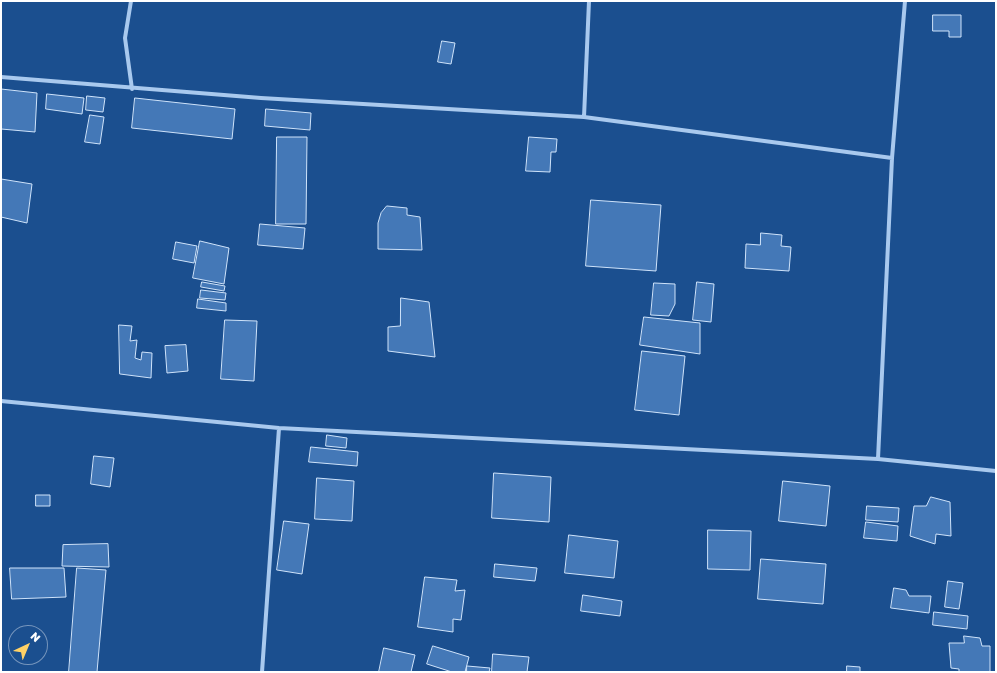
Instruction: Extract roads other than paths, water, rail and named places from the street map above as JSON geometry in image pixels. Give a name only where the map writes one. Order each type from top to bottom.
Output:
[{"type":"street","points":[[131,1],[125,38],[132,89]]},
{"type":"street","points":[[584,117],[589,1]]},
{"type":"street","points":[[878,460],[892,158],[904,1]]},
{"type":"street","points":[[1,78],[269,99],[584,117],[892,158]]},
{"type":"street","points":[[1,401],[279,428],[878,460],[996,471]]},
{"type":"street","points":[[262,672],[279,428]]}]
